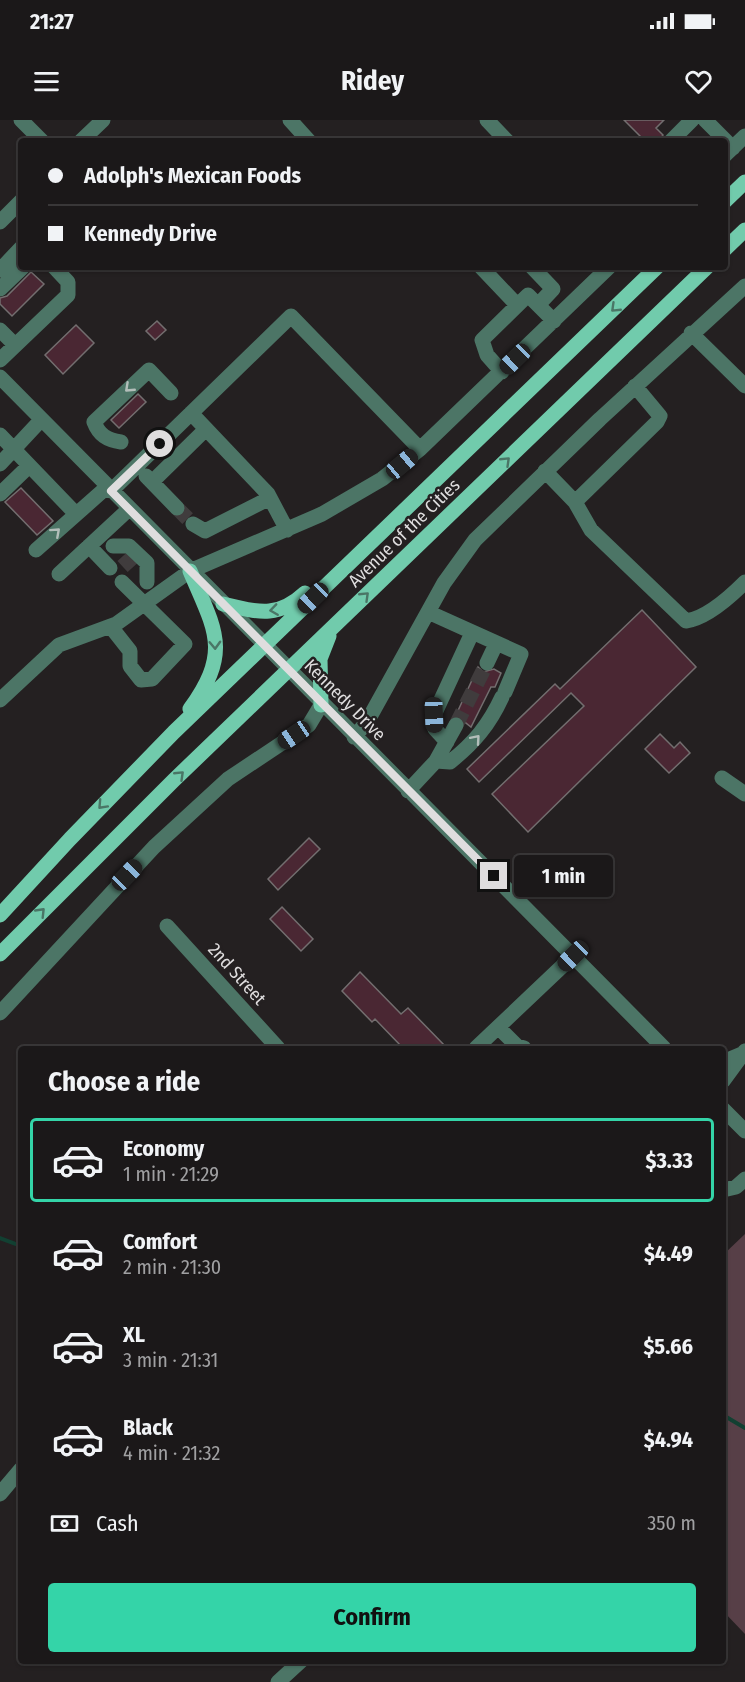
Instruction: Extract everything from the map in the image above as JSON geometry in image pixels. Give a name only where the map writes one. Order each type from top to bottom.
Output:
[{"type":"main road","points":[[728,198],[745,182]]},
{"type":"main road","points":[[728,246],[745,230]]},
{"type":"main road","name":"Avenue of the Cities","points":[[0,915],[53,856],[159,748],[654,270]]},
{"type":"main road","name":"Avenue of the Cities","points":[[0,954],[111,842],[704,270]]},
{"type":"main road","points":[[223,604],[268,612],[289,606],[404,500],[478,439]]},
{"type":"main road","points":[[159,748],[191,707],[213,671],[216,640],[190,571]]},
{"type":"main road","points":[[321,705],[320,659],[336,624]]},
{"type":"street","points":[[21,120],[39,138]]},
{"type":"street","points":[[84,138],[102,120]]},
{"type":"street","points":[[290,120],[306,138]]},
{"type":"street","points":[[487,120],[504,138]]},
{"type":"street","points":[[674,138],[692,120]]},
{"type":"street","points":[[705,120],[718,138]]},
{"type":"street","points":[[729,152],[745,136]]},
{"type":"street","points":[[0,222],[18,204]]},
{"type":"street","points":[[0,270],[18,251]]},
{"type":"street","points":[[0,289],[19,270]]},
{"type":"street","points":[[49,270],[55,276],[68,282]]},
{"type":"street","points":[[0,360],[68,295],[68,282],[57,270]]},
{"type":"street","points":[[484,270],[517,305]]},
{"type":"street","points":[[535,270],[553,289],[538,305]]},
{"type":"street","points":[[0,700],[59,645],[111,627],[143,604],[152,587],[287,530],[363,492],[420,449],[606,270]]},
{"type":"street","points":[[354,737],[367,722],[444,583],[475,540],[691,333],[745,286]]},
{"type":"street","points":[[502,372],[487,355],[482,340],[517,305],[528,295],[554,321]]},
{"type":"street","points":[[36,550],[76,514],[136,466],[291,316],[420,449]]},
{"type":"street","points":[[0,330],[15,345]]},
{"type":"street","points":[[691,333],[745,386]]},
{"type":"street","points":[[121,442],[110,440],[98,432],[94,422],[149,370],[171,393]]},
{"type":"street","name":"Kennedy Drive","points":[[0,377],[321,705],[662,1046]]},
{"type":"street","points":[[575,502],[657,422],[660,416],[635,386]]},
{"type":"street","points":[[191,413],[270,498],[287,530]]},
{"type":"street","points":[[0,464],[41,420]]},
{"type":"street","points":[[152,482],[206,429]]},
{"type":"street","points":[[0,435],[76,514]]},
{"type":"street","points":[[0,494],[29,466]]},
{"type":"street","points":[[136,466],[177,508]]},
{"type":"street","points":[[545,471],[575,502],[591,530],[686,621],[693,620],[728,599],[745,582]]},
{"type":"street","points":[[197,527],[270,498]]},
{"type":"street","points":[[59,574],[129,509]]},
{"type":"street","points":[[101,534],[118,551],[129,546],[147,563],[152,587]]},
{"type":"street","points":[[89,546],[110,568]]},
{"type":"street","points":[[135,569],[152,587]]},
{"type":"street","points":[[111,627],[130,651],[130,666],[136,677],[141,680],[152,680],[185,644],[122,582]]},
{"type":"street","points":[[428,612],[521,654],[491,722],[471,746],[450,762],[436,761]]},
{"type":"street","points":[[447,742],[435,729],[434,715],[472,633]]},
{"type":"street","points":[[487,663],[496,644]]},
{"type":"street","points":[[0,1013],[154,847],[228,780],[309,724],[321,705]]},
{"type":"street","points":[[408,791],[436,761],[456,724]]},
{"type":"street","points":[[722,778],[745,794]]},
{"type":"street","points":[[0,904],[53,856]]},
{"type":"street","name":"2nd Street","points":[[167,926],[276,1046]]},
{"type":"street","points":[[478,1046],[573,956]]},
{"type":"street","points":[[498,1028],[517,1046]]},
{"type":"street","points":[[726,1060],[743,1052]]},
{"type":"street","points":[[726,1077],[743,1052]]},
{"type":"street","points":[[726,1112],[744,1128]]},
{"type":"street","points":[[726,1189],[736,1187],[745,1179]]},
{"type":"street","points":[[0,1494],[18,1473]]},
{"type":"street","points":[[278,1682],[298,1664]]},
{"type":"shaded area","points":[[745,1234],[745,1634],[726,1614],[726,1252]]},
{"type":"building","points":[[624,120],[664,120],[656,128],[663,135],[660,138],[642,138]]},
{"type":"building","points":[[31,272],[44,284],[12,316],[0,304],[0,298],[7,296]]},
{"type":"building","points":[[157,321],[166,330],[155,340],[146,331]]},
{"type":"building","points":[[76,325],[94,343],[63,374],[45,355]]},
{"type":"building","points":[[138,394],[146,402],[119,428],[111,420]]},
{"type":"building","points":[[21,488],[53,521],[37,535],[5,502]]},
{"type":"building","points":[[642,610],[696,667],[528,832],[492,794],[584,706],[571,693],[479,782],[467,769],[555,684],[560,689]]},
{"type":"building","points":[[478,667],[483,672],[494,669],[501,673],[495,687],[491,687],[471,727],[456,715]]},
{"type":"building","points":[[660,734],[674,748],[680,742],[690,753],[669,773],[645,749]]},
{"type":"building","points":[[309,838],[320,849],[278,890],[268,879]]},
{"type":"building","points":[[282,907],[313,939],[301,951],[270,919]]},
{"type":"building","points":[[360,972],[401,1014],[408,1008],[445,1046],[401,1046],[375,1019],[372,1022],[342,991]]},
{"type":"waterway","points":[[0,1238],[18,1245]]},
{"type":"waterway","points":[[726,1417],[745,1428]]},
{"type":"tunnel","points":[[177,508],[193,524]]},
{"type":"tunnel","points":[[123,556],[135,569]]},
{"type":"tunnel","points":[[456,725],[487,663]]},
{"type":"route","points":[[160,444],[111,491],[321,705],[494,876]]}]
